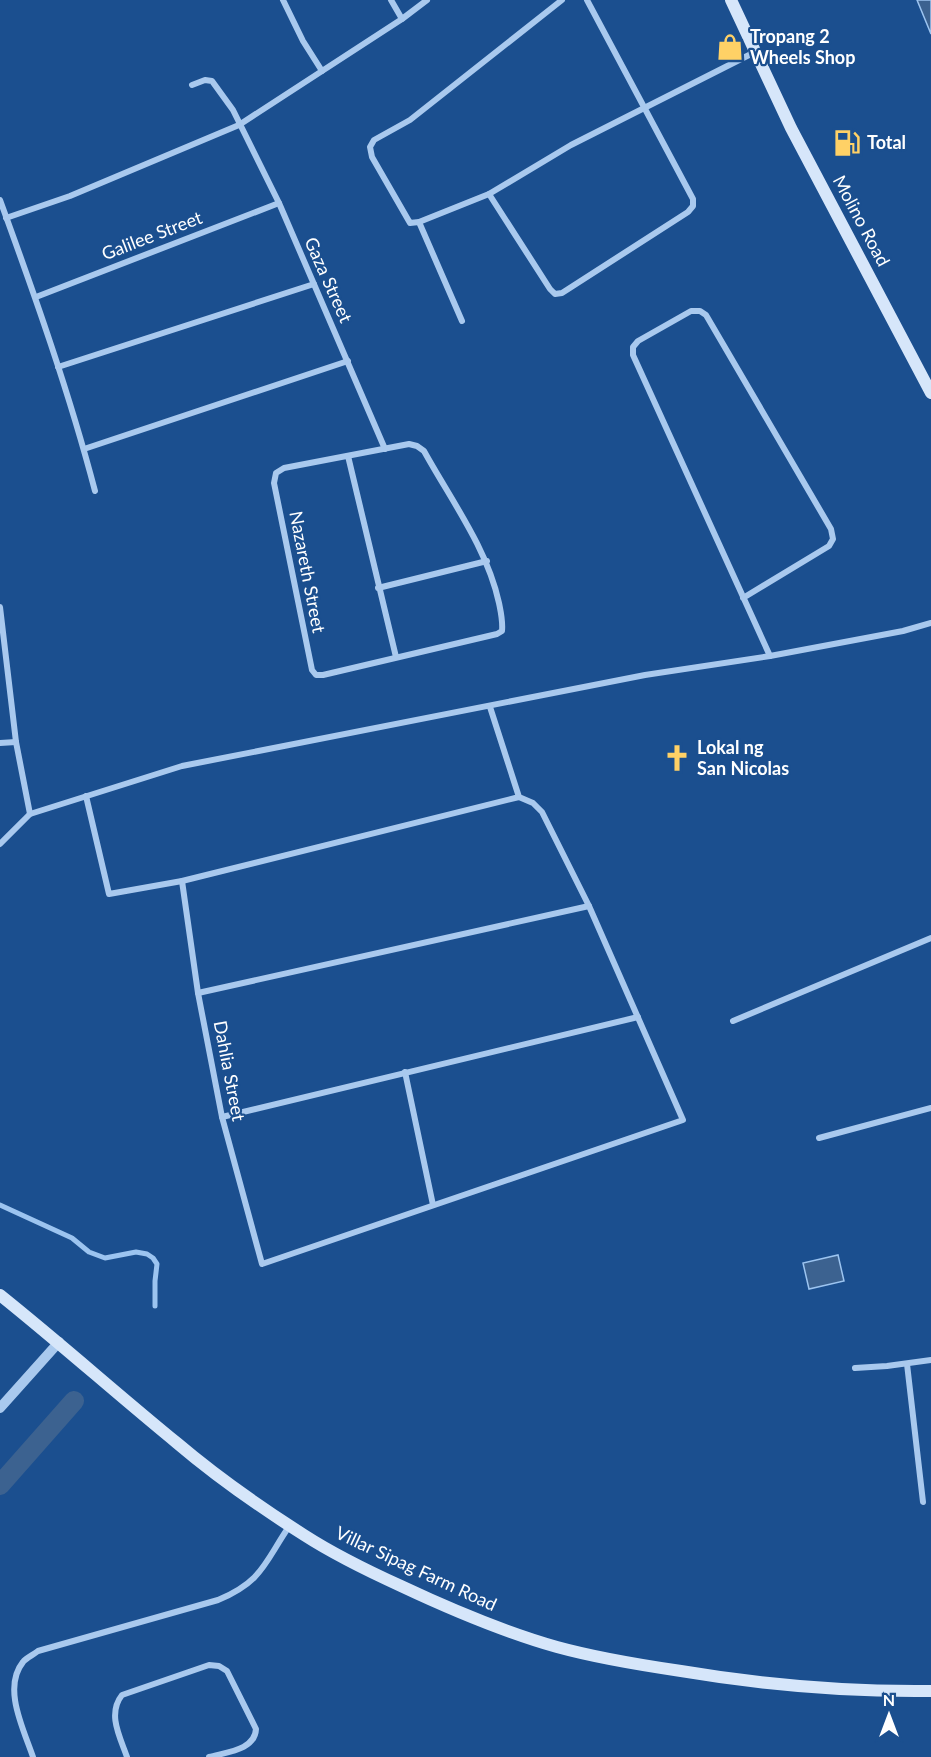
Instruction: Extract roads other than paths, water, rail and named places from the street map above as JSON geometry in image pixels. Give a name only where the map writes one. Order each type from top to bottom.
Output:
[{"type":"main road","name":"Molino Road","points":[[731,0],[791,128],[931,393]]},
{"type":"main road","name":"Villar Sipag Farm Road","points":[[0,1295],[177,1443],[251,1499],[290,1526],[360,1567],[435,1602],[496,1627],[558,1647],[644,1666],[730,1679],[856,1691],[931,1691]]},
{"type":"street","points":[[284,0],[303,41],[322,71]]},
{"type":"street","points":[[391,0],[402,19]]},
{"type":"street","points":[[6,218],[91,187],[239,125],[428,0]]},
{"type":"street","points":[[562,0],[410,120],[374,140],[370,147],[372,157],[410,223],[419,222],[489,194],[571,146],[755,52]]},
{"type":"street","points":[[489,194],[555,294],[562,293],[688,212],[693,206],[693,199],[587,0]]},
{"type":"street","name":"Gaza Street","points":[[192,85],[205,80],[215,83],[233,110],[279,203],[386,449]]},
{"type":"street","points":[[0,200],[36,297],[95,491]]},
{"type":"street","name":"Galilee Street","points":[[36,297],[279,203]]},
{"type":"street","points":[[419,222],[462,321]]},
{"type":"street","points":[[58,366],[314,284]]},
{"type":"street","points":[[743,598],[829,546],[832,539],[831,530],[706,315],[700,311],[691,312],[638,341],[633,347],[633,355],[743,598],[770,656]]},
{"type":"street","points":[[84,449],[348,361]]},
{"type":"street","points":[[409,444],[424,451],[487,561],[503,624],[502,631],[396,657],[348,456],[386,449],[409,444]]},
{"type":"street","name":"Nazareth Street","points":[[348,456],[284,468],[276,473],[274,483],[312,670],[316,675],[323,675],[396,657]]},
{"type":"street","points":[[378,588],[487,561]]},
{"type":"street","points":[[0,607],[16,742],[30,814]]},
{"type":"street","points":[[0,843],[30,814],[182,766],[645,675],[770,656],[903,631],[931,623]]},
{"type":"street","points":[[490,707],[519,797]]},
{"type":"street","points":[[0,743],[16,742]]},
{"type":"street","points":[[87,796],[109,894],[182,881],[519,797],[533,803],[542,812],[589,906],[683,1120],[434,1205],[405,1072]]},
{"type":"street","name":"Dahlia Street","points":[[182,881],[198,993],[222,1117],[262,1264],[434,1205]]},
{"type":"street","points":[[198,993],[589,906]]},
{"type":"street","points":[[733,1021],[931,938]]},
{"type":"street","points":[[222,1117],[638,1017]]},
{"type":"street","points":[[819,1138],[931,1108]]},
{"type":"street","points":[[0,1408],[59,1342]]},
{"type":"street","points":[[855,1368],[931,1360]]},
{"type":"street","points":[[907,1364],[923,1502]]},
{"type":"street","points":[[33,1757],[14,1697],[16,1674],[23,1661],[38,1651],[218,1600],[238,1591],[263,1570],[290,1526]]},
{"type":"street","points":[[127,1757],[115,1722],[116,1702],[122,1695],[208,1665],[219,1666],[227,1671],[256,1729],[256,1738],[250,1745],[209,1757]]},
{"type":"water","points":[[917,0],[931,0],[931,34]]},
{"type":"water","points":[[838,1255],[844,1281],[809,1289],[803,1263]]},
{"type":"waterway","points":[[0,1205],[72,1238],[89,1252],[105,1258],[136,1252],[147,1254],[157,1264],[155,1306]]},
{"type":"waterway","points":[[0,1485],[74,1401]]},
{"type":"place","name":"Tropang 2 Wheels Shop","points":[[730,47]]},
{"type":"place","name":"Total","points":[[847,143]]},
{"type":"place","name":"Lokal ng San Nicolas","points":[[677,758]]}]
